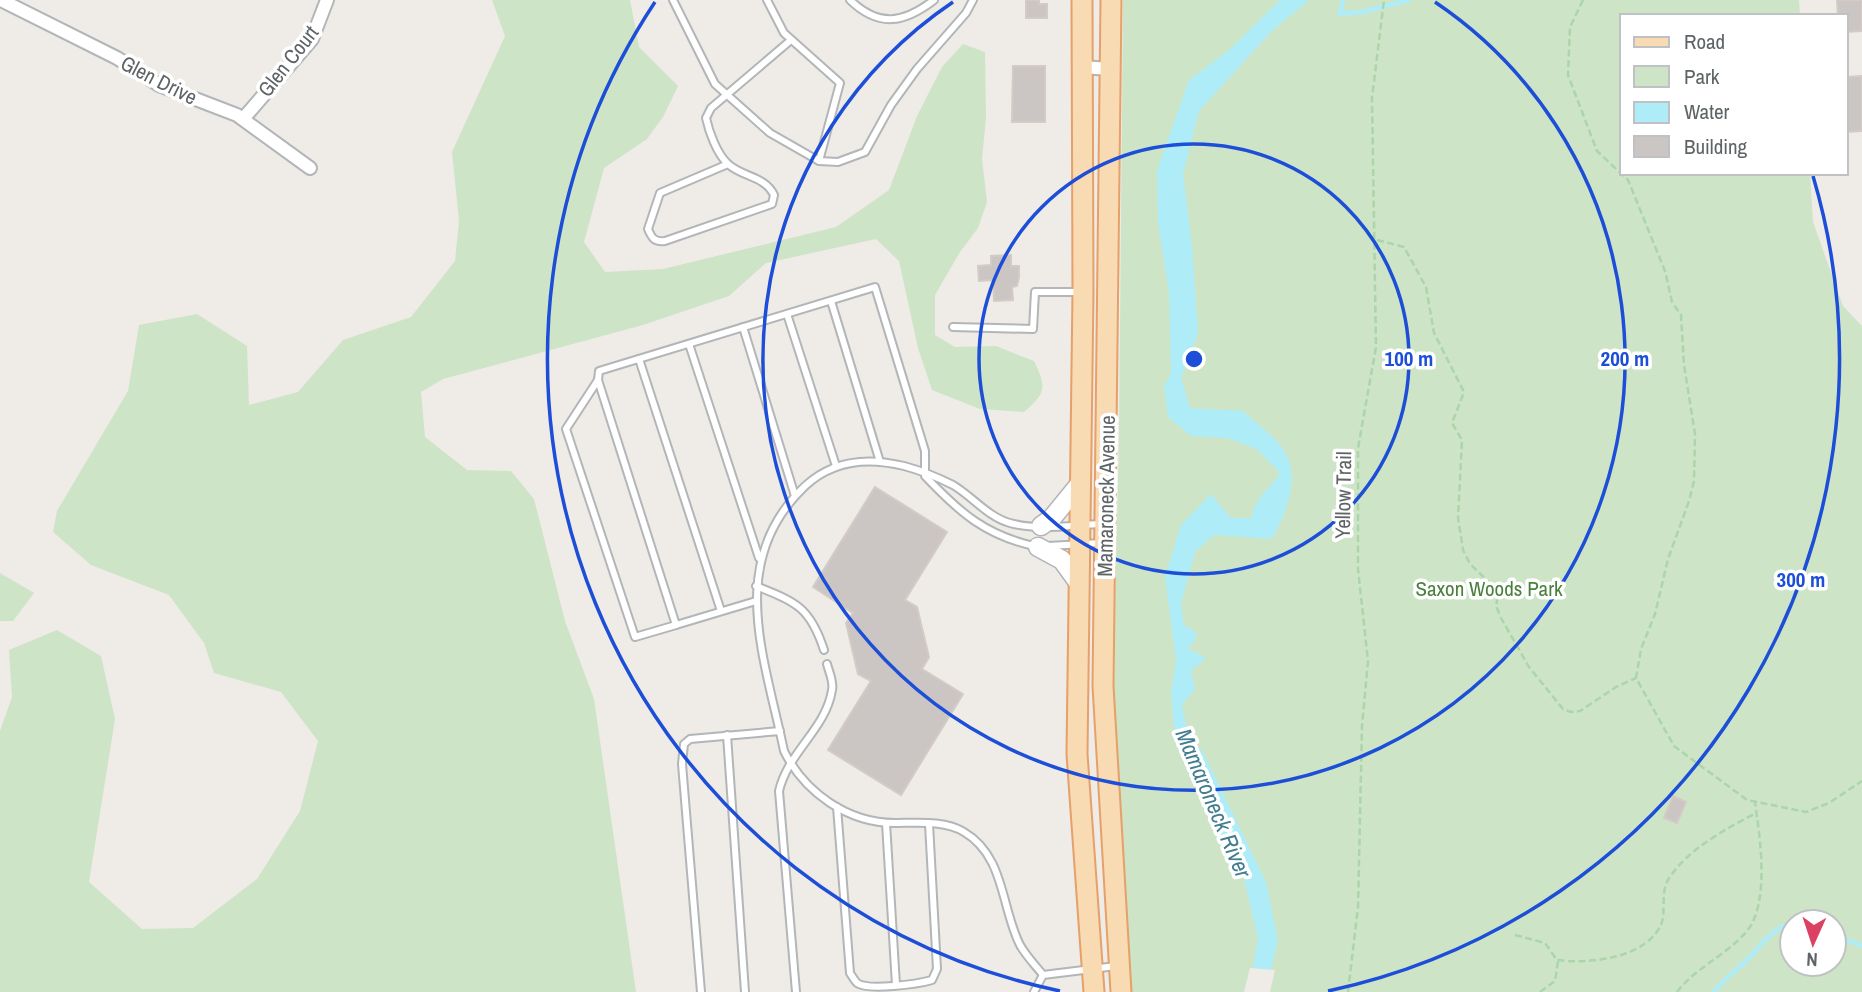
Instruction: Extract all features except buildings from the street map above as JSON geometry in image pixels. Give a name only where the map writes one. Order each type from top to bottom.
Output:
[{"type":"main road","name":"Mamaroneck Avenue","points":[[1082,0],[1083,292],[1077,582],[1077,754],[1094,992]]},
{"type":"main road","name":"Mamaroneck Avenue","points":[[1111,0],[1103,686],[1121,992]]},
{"type":"main road","points":[[1041,526],[1052,518],[1079,485]]},
{"type":"main road","points":[[1038,547],[1062,561],[1077,582]]},
{"type":"street","name":"Glen Drive","points":[[1,0],[117,58],[159,85],[243,119],[310,168]]},
{"type":"street","name":"Glen Court","points":[[243,119],[312,39],[327,0]]},
{"type":"street","points":[[1081,67],[1111,69]]},
{"type":"lane","points":[[673,0],[715,84],[727,96],[770,134],[819,161],[838,162],[865,152],[891,105],[917,69],[966,13],[973,0]]},
{"type":"lane","points":[[766,0],[784,33],[840,83],[819,161]]},
{"type":"lane","points":[[850,0],[877,18],[896,20],[916,14],[934,0]]},
{"type":"lane","points":[[728,164],[660,193],[648,229],[651,237],[657,242],[665,241],[772,204],[774,195],[769,186],[728,164],[708,130],[706,118],[711,108],[791,40]]},
{"type":"lane","points":[[676,625],[598,380],[599,371],[875,287],[925,451],[925,476],[957,509],[992,534],[1038,547],[1078,534],[1106,534]]},
{"type":"lane","points":[[953,327],[1033,329],[1035,292],[1083,292]]},
{"type":"lane","points":[[831,301],[880,462]]},
{"type":"lane","points":[[787,314],[836,466]]},
{"type":"lane","points":[[743,327],[795,496]]},
{"type":"lane","points":[[689,344],[760,562]]},
{"type":"lane","points":[[639,359],[721,611]]},
{"type":"lane","points":[[598,380],[566,429],[635,636],[756,601]]},
{"type":"lane","points":[[1043,975],[1020,945],[1003,887],[978,842],[955,827],[886,823],[853,817],[824,799],[789,762],[758,627],[756,586],[770,530],[795,496],[825,470],[836,466],[880,462],[908,467],[953,485],[997,518],[1011,523],[1078,534],[1106,534]]},
{"type":"lane","points":[[756,586],[791,600],[807,612],[817,628],[824,650]]},
{"type":"lane","points":[[796,992],[779,791],[789,762],[826,711],[833,688],[827,664]]},
{"type":"lane","points":[[701,992],[682,751],[690,739],[780,731]]},
{"type":"lane","points":[[727,735],[745,992]]},
{"type":"lane","points":[[837,807],[850,973],[857,983],[869,987],[932,980],[937,969],[929,824]]},
{"type":"lane","points":[[886,823],[896,985]]},
{"type":"lane","points":[[1043,975],[1119,965]]},
{"type":"lane","points":[[1034,992],[1043,975]]},
{"type":"path","name":"Yellow Trail","points":[[1348,992],[1358,907],[1362,726],[1368,661],[1358,569],[1358,448],[1376,347],[1376,240],[1371,173],[1372,98],[1384,0]]},
{"type":"path","points":[[1583,0],[1570,27],[1568,75],[1597,151],[1620,173]]},
{"type":"path","points":[[1623,175],[1628,180],[1665,271],[1672,302],[1681,316],[1684,365],[1695,433],[1694,481],[1668,559],[1655,614],[1641,649],[1636,678],[1674,746],[1755,803],[1806,812],[1829,803],[1862,780]]},
{"type":"path","points":[[1376,240],[1404,247],[1426,287],[1434,333],[1464,392],[1452,423],[1462,440],[1459,534],[1471,564],[1490,583],[1498,596],[1496,606],[1511,637],[1543,685],[1563,709],[1571,712],[1580,711],[1616,687],[1636,678]]},
{"type":"path","points":[[1677,992],[1747,931],[1755,917],[1760,898],[1762,864],[1755,803]]},
{"type":"path","points":[[1558,960],[1597,961],[1615,958],[1643,943],[1660,927],[1666,882],[1686,858],[1739,821],[1756,813]]},
{"type":"path","points":[[1515,935],[1545,943],[1558,960],[1555,981],[1540,992]]},
{"type":"green space","points":[[492,0],[630,0],[639,47],[678,86],[663,117],[647,139],[604,168],[584,242],[605,272],[663,269],[836,227],[889,190],[917,116],[942,67],[963,44],[985,52],[986,117],[982,159],[987,202],[978,228],[960,252],[935,295],[935,335],[955,347],[996,346],[1034,361],[1041,378],[1040,395],[1024,412],[980,409],[932,390],[918,348],[899,261],[876,239],[766,263],[729,296],[643,325],[443,379],[421,392],[425,437],[467,470],[511,471],[534,499],[565,621],[594,699],[636,992],[0,992],[0,731],[12,697],[9,650],[57,630],[101,656],[115,719],[89,882],[142,929],[193,928],[257,879],[300,811],[318,741],[281,692],[214,673],[204,643],[169,595],[91,565],[53,532],[57,511],[128,391],[139,325],[197,314],[247,346],[249,405],[298,392],[343,340],[411,317],[455,261],[459,221],[452,152],[505,36]]},
{"type":"green space","name":"Saxon Woods Park","points":[[1123,0],[1799,0],[1800,14],[1620,14],[1620,175],[1810,175],[1813,222],[1843,306],[1862,326],[1862,992],[1131,992],[1112,738],[1119,438]]},
{"type":"green space","points":[[0,573],[34,593],[13,621],[0,621]]},
{"type":"water","name":"Mamaroneck River","points":[[1280,0],[1309,0],[1273,30],[1199,111],[1183,174],[1192,246],[1198,333],[1181,378],[1190,408],[1243,411],[1283,449],[1291,471],[1292,483],[1287,507],[1272,539],[1214,535],[1195,552],[1181,604],[1184,625],[1196,632],[1195,641],[1187,648],[1206,658],[1191,671],[1195,689],[1182,705],[1188,733],[1204,754],[1266,882],[1278,940],[1266,992],[1250,984],[1258,938],[1244,879],[1222,843],[1174,727],[1171,692],[1176,661],[1165,577],[1181,525],[1211,494],[1231,518],[1251,518],[1260,498],[1280,473],[1257,449],[1227,438],[1191,436],[1168,417],[1164,386],[1171,373],[1169,293],[1158,222],[1157,170],[1189,80],[1229,50]]},
{"type":"pier","points":[[1250,968],[1275,970],[1270,992],[1244,992]]},
{"type":"waterway","points":[[1343,0],[1340,14],[1362,12],[1409,0]]},
{"type":"waterway","points":[[1714,992],[1778,930]]},
{"type":"waterway","points":[[1848,940],[1862,946]]}]
